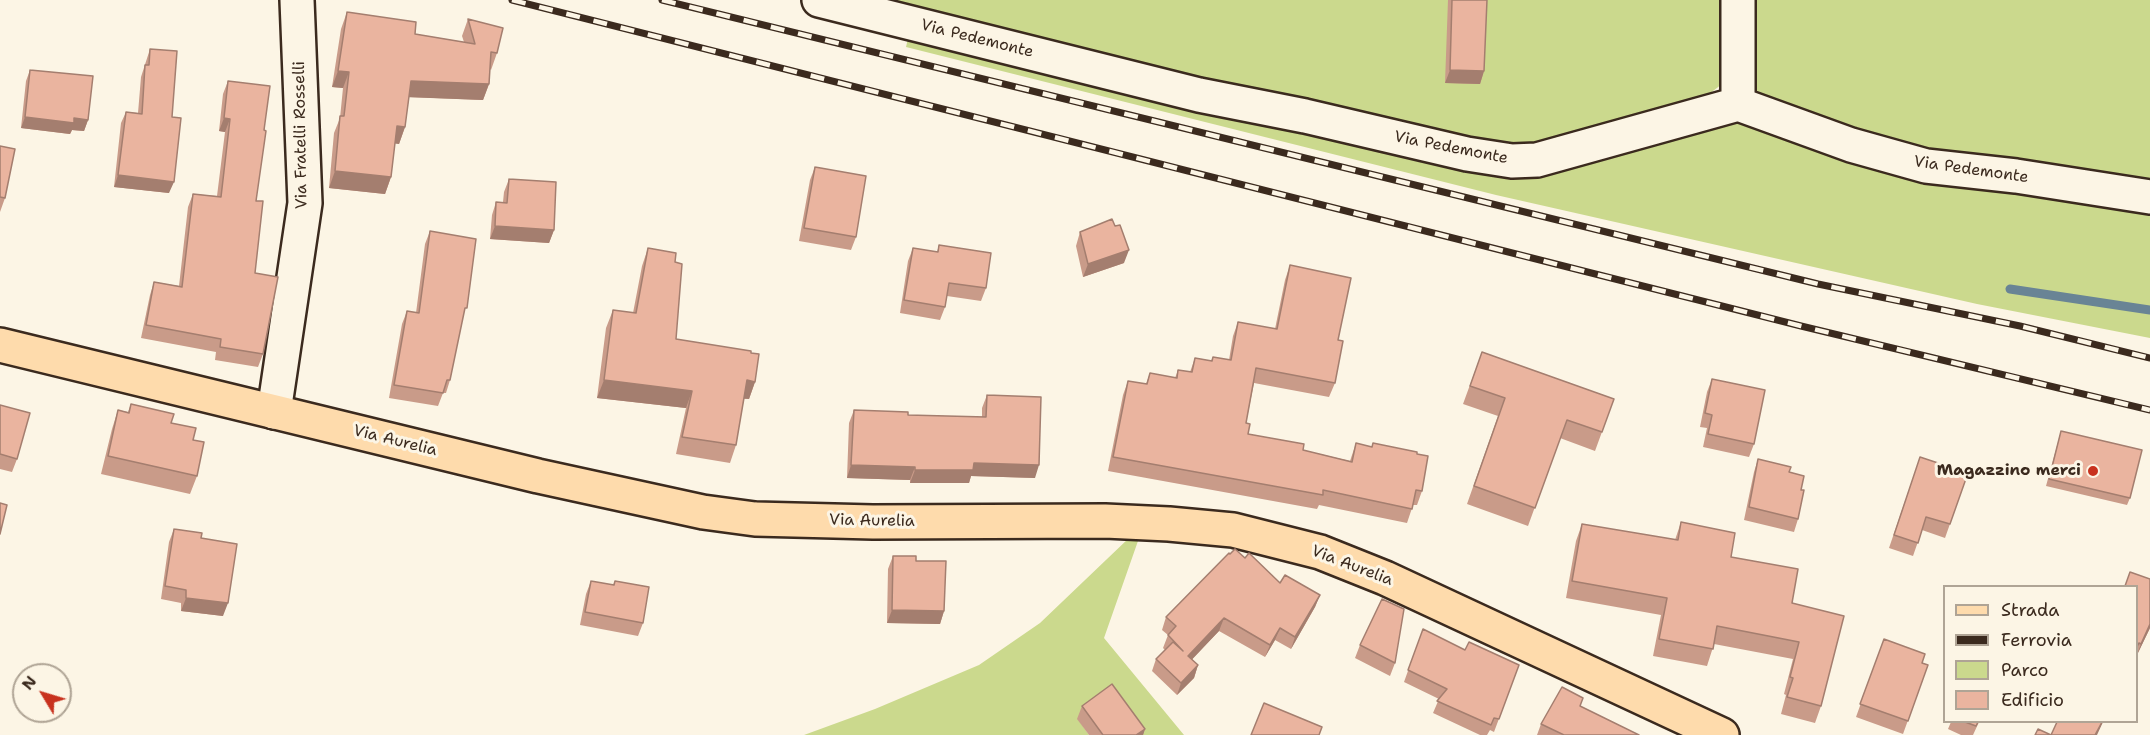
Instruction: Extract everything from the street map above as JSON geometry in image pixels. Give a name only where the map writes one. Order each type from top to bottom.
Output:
[{"type":"main road","name":"Via Aurelia","points":[[0,345],[549,479],[703,512],[756,519],[873,522],[1105,521],[1233,530],[1320,552],[1385,578],[1722,735]]},
{"type":"street","name":"Via Fratelli Rosselli","points":[[274,412],[305,203],[297,0]]},
{"type":"street","name":"Via Pedemonte","points":[[819,0],[1199,95],[1305,116],[1467,154],[1512,161],[1537,160],[1738,104],[1851,145],[1926,166],[2016,176],[2150,197]]},
{"type":"street","points":[[1738,0],[1738,104]]},
{"type":"green space","points":[[865,0],[1731,0],[1730,78],[1688,110],[1514,151],[1308,107]]},
{"type":"green space","points":[[1743,0],[2150,0],[2150,192],[1927,162],[1743,100]]},
{"type":"green space","points":[[910,30],[1502,170],[1740,114],[2150,205],[2150,338],[1977,304],[1496,195],[906,47]]},
{"type":"green space","points":[[1129,538],[1138,541],[1104,638],[1184,735],[1135,735],[1078,719],[1089,735],[804,735],[875,709],[979,665],[1040,623]]},
{"type":"building","points":[[1452,0],[1487,0],[1484,71],[1450,70]]},
{"type":"building","points":[[347,12],[416,22],[415,34],[475,44],[468,19],[503,28],[497,53],[491,52],[489,84],[411,81],[405,127],[397,126],[391,177],[335,171],[340,116],[344,116],[349,72],[338,71]]},
{"type":"building","points":[[150,49],[177,51],[172,117],[181,118],[174,182],[118,175],[126,112],[142,114],[145,65],[149,65]]},
{"type":"building","points":[[30,70],[93,76],[88,120],[74,118],[74,123],[25,117]]},
{"type":"building","points":[[228,81],[270,86],[256,201],[263,201],[255,273],[278,277],[263,354],[220,347],[221,339],[146,325],[154,282],[182,287],[193,194],[221,197],[230,119],[224,118]]},
{"type":"building","points":[[0,146],[15,149],[5,198],[0,197]]},
{"type":"building","points":[[815,167],[866,176],[856,237],[804,228]]},
{"type":"building","points":[[509,179],[556,182],[554,230],[495,226],[496,202],[507,203]]},
{"type":"building","points":[[1112,219],[1115,226],[1120,225],[1129,250],[1088,264],[1080,232]]},
{"type":"building","points":[[430,231],[476,239],[467,308],[465,308],[450,380],[447,380],[443,393],[394,385],[407,311],[419,313]]},
{"type":"building","points":[[939,245],[991,253],[986,288],[949,283],[945,307],[904,300],[913,248],[938,252]]},
{"type":"building","points":[[648,248],[676,253],[675,262],[682,264],[676,339],[759,354],[755,382],[747,380],[736,445],[682,437],[692,391],[604,380],[613,310],[636,313]]},
{"type":"building","points":[[1290,265],[1351,278],[1338,340],[1343,341],[1335,383],[1256,368],[1246,423],[1250,424],[1248,434],[1304,444],[1303,450],[1352,462],[1356,443],[1372,447],[1373,443],[1428,456],[1422,491],[1416,490],[1412,509],[1323,490],[1323,495],[1113,457],[1128,381],[1147,384],[1150,373],[1177,378],[1178,370],[1192,372],[1195,358],[1212,361],[1213,357],[1231,360],[1238,322],[1277,329]]},
{"type":"building","points":[[1482,352],[1614,399],[1602,432],[1567,420],[1535,508],[1474,486],[1505,398],[1470,386]]},
{"type":"building","points":[[1712,379],[1765,390],[1754,444],[1708,434],[1712,415],[1705,413]]},
{"type":"building","points":[[987,395],[1041,397],[1039,465],[974,463],[973,470],[915,470],[915,467],[851,465],[854,410],[908,412],[908,415],[986,417]]},
{"type":"building","points":[[131,404],[174,414],[171,423],[196,428],[193,440],[204,442],[197,476],[108,456],[118,410],[129,413]]},
{"type":"building","points":[[0,405],[30,413],[17,459],[0,454]]},
{"type":"building","name":"Magazzino merci","points":[[2061,431],[2142,450],[2130,498],[2049,479]]},
{"type":"building","points":[[1920,457],[1968,473],[1950,524],[1926,517],[1918,543],[1894,535]]},
{"type":"building","points":[[1758,459],[1791,467],[1789,472],[1804,476],[1801,490],[1804,490],[1798,519],[1749,507]]},
{"type":"building","points":[[0,503],[7,505],[0,534]]},
{"type":"building","points":[[1681,522],[1735,533],[1731,557],[1798,569],[1792,603],[1844,616],[1821,706],[1787,697],[1793,678],[1790,677],[1799,642],[1717,626],[1713,649],[1659,639],[1667,598],[1572,581],[1582,524],[1678,540]]},
{"type":"building","points":[[174,529],[202,533],[201,538],[237,544],[228,603],[186,598],[186,590],[165,586]]},
{"type":"building","points":[[1235,549],[1245,558],[1249,553],[1280,583],[1285,575],[1320,595],[1295,637],[1280,628],[1270,645],[1224,618],[1188,656],[1198,665],[1181,683],[1156,659],[1173,642],[1183,651],[1168,635],[1176,626],[1166,617]]},
{"type":"building","points":[[893,556],[916,556],[916,561],[946,561],[944,611],[892,610]]},
{"type":"building","points":[[2130,572],[2150,579],[2150,624],[2141,644],[2138,645],[2138,585],[2125,585]]},
{"type":"building","points":[[591,581],[614,585],[615,581],[649,587],[643,623],[585,612]]},
{"type":"building","points":[[1382,599],[1404,609],[1395,663],[1360,645]]},
{"type":"building","points":[[1423,629],[1465,650],[1469,642],[1519,665],[1499,719],[1494,718],[1491,725],[1437,701],[1447,689],[1408,670]]},
{"type":"building","points":[[1884,639],[1925,654],[1922,663],[1928,665],[1908,721],[1860,704]]},
{"type":"building","points":[[1112,684],[1145,729],[1136,735],[1103,735],[1082,706]]},
{"type":"building","points":[[1562,687],[1583,698],[1580,706],[1639,735],[1564,735],[1541,724]]},
{"type":"building","points":[[1264,703],[1322,727],[1319,735],[1251,735]]},
{"type":"building","points":[[2057,723],[2101,723],[2095,735],[2051,735]]},
{"type":"building","points":[[2038,729],[2051,735],[2035,735]]},
{"type":"waterway","points":[[2010,289],[2150,310]]},
{"type":"railway","points":[[512,0],[1801,326],[2150,410]]},
{"type":"railway","points":[[662,0],[1818,284],[2020,326],[2150,358]]},
{"type":"place","name":"Magazzino merci","points":[[2093,471]]}]
